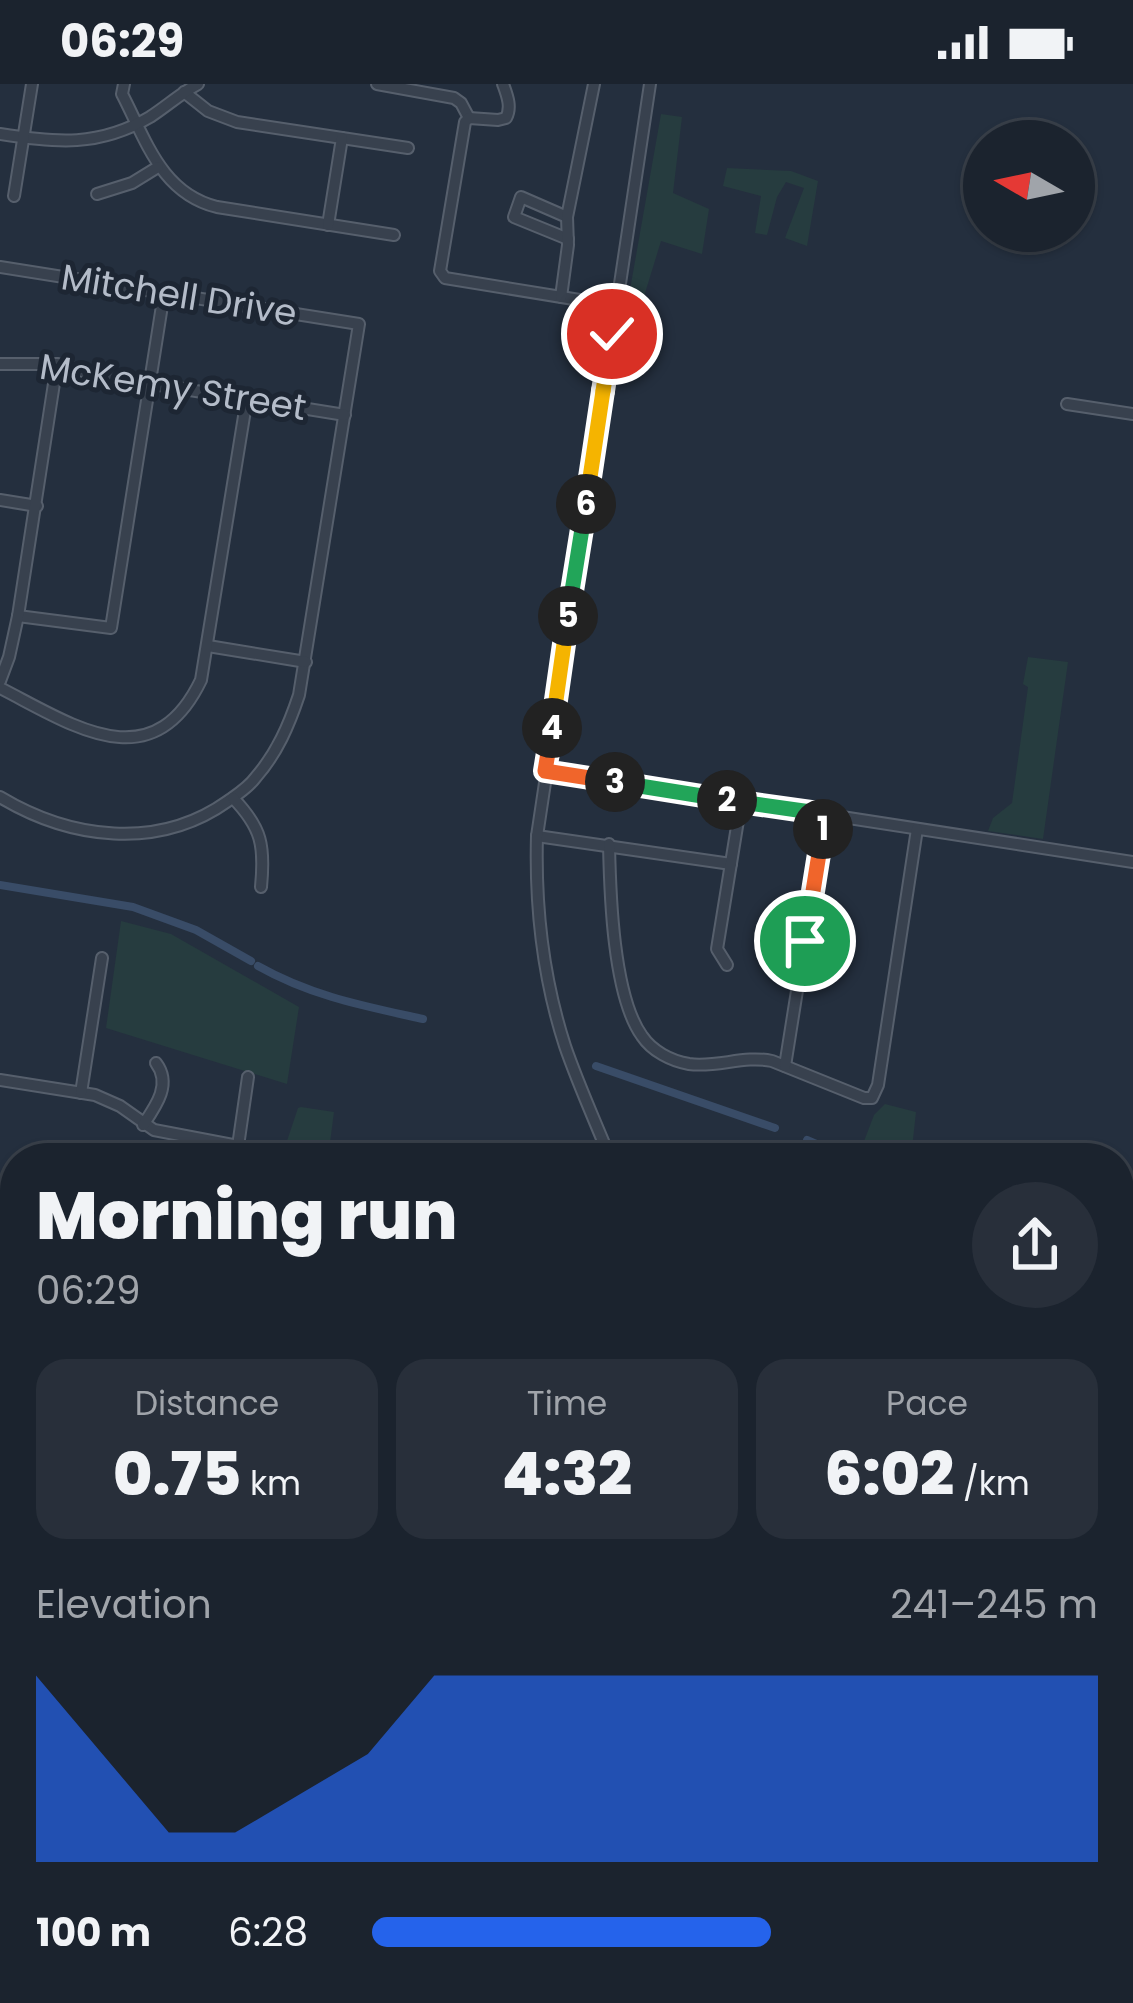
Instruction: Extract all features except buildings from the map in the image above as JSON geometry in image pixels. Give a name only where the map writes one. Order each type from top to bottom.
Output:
[{"type":"street","points":[[14,196],[32,84]]},
{"type":"street","points":[[124,84],[122,94],[158,167],[176,187],[209,206],[394,236]]},
{"type":"street","points":[[0,134],[79,141],[115,133],[198,84]]},
{"type":"street","points":[[377,84],[454,98],[469,118]]},
{"type":"street","points":[[469,118],[506,118],[503,84]]},
{"type":"street","points":[[561,297],[567,217],[594,84]]},
{"type":"street","points":[[604,1143],[552,1001],[541,944],[537,836],[650,84]]},
{"type":"street","points":[[185,88],[200,107],[219,117],[408,148]]},
{"type":"street","points":[[469,118],[440,272],[445,278],[592,302]]},
{"type":"street","points":[[328,225],[342,138]]},
{"type":"street","points":[[97,194],[132,183],[158,167]]},
{"type":"street","points":[[567,217],[521,197],[514,217],[568,239]]},
{"type":"street","name":"Mitchell Drive","points":[[0,267],[358,324],[345,415]]},
{"type":"street","points":[[19,616],[111,628],[164,293]]},
{"type":"street","name":"McKemy Street","points":[[0,364],[57,364],[96,375],[345,415]]},
{"type":"street","points":[[57,364],[19,616],[0,685],[102,736],[126,739],[150,733],[190,703],[201,680],[247,398]]},
{"type":"street","points":[[1067,404],[1133,414]]},
{"type":"street","points":[[0,797],[64,827],[112,835],[146,834],[210,814],[253,782],[284,734],[299,695],[345,415]]},
{"type":"street","points":[[0,500],[37,506]]},
{"type":"street","points":[[208,646],[306,662]]},
{"type":"street","points":[[545,771],[1133,862]]},
{"type":"street","points":[[233,798],[250,815],[263,847],[261,887]]},
{"type":"street","points":[[727,965],[717,949],[741,802]]},
{"type":"street","points":[[785,1066],[825,814]]},
{"type":"street","points":[[609,844],[616,953],[632,1018],[643,1038],[671,1059],[691,1064],[758,1058],[872,1098],[878,1085],[917,829]]},
{"type":"street","points":[[537,836],[730,864]]},
{"type":"street","points":[[81,1093],[102,958]]},
{"type":"street","points":[[143,1125],[162,1089],[162,1072],[156,1063]]},
{"type":"street","points":[[238,1143],[248,1077]]},
{"type":"street","points":[[0,1080],[81,1093],[120,1106],[143,1125],[165,1134],[220,1143]]},
{"type":"green space","points":[[661,114],[682,117],[673,193],[709,209],[702,254],[661,241],[642,303],[628,301]]},
{"type":"green space","points":[[727,168],[791,171],[818,181],[807,246],[785,238],[804,188],[786,182],[767,235],[755,233],[761,196],[723,186]]},
{"type":"green space","points":[[1028,657],[1068,662],[1043,839],[988,831],[993,818],[1012,803]]},
{"type":"green space","points":[[121,921],[171,934],[299,1007],[287,1084],[106,1028]]},
{"type":"green space","points":[[885,1104],[916,1112],[913,1143],[863,1143],[874,1115]]},
{"type":"green space","points":[[298,1108],[334,1112],[330,1143],[287,1143]]},
{"type":"waterway","points":[[0,885],[133,907],[196,930],[251,961]]},
{"type":"waterway","points":[[258,966],[318,993],[423,1019]]},
{"type":"waterway","points":[[596,1066],[775,1128]]},
{"type":"waterway","points":[[807,1140],[814,1143]]},
{"type":"route","points":[[612,334],[545,771],[825,814],[805,941]]}]
